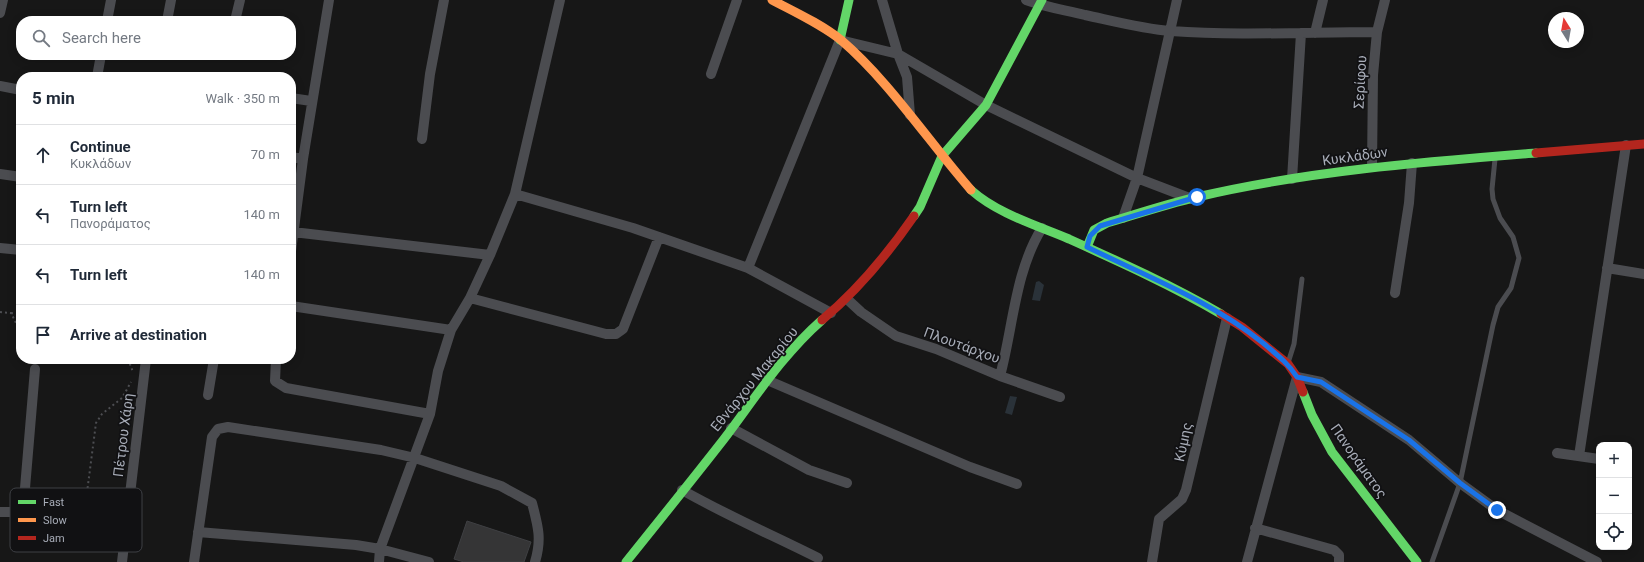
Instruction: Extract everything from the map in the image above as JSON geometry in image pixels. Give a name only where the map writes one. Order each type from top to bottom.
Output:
[{"type":"street","points":[[0,13],[3,0]]},
{"type":"street","points":[[108,16],[110,0]]},
{"type":"street","points":[[168,16],[171,0]]},
{"type":"street","points":[[236,16],[240,0]]},
{"type":"street","points":[[296,210],[311,101],[329,0]]},
{"type":"street","points":[[422,139],[430,74],[444,0]]},
{"type":"street","points":[[378,562],[380,549],[415,458],[430,414],[438,371],[451,330],[470,298],[490,255],[515,194],[560,0]]},
{"type":"street","points":[[711,74],[737,0]]},
{"type":"street","name":"Πανοράματος","points":[[772,0],[797,12],[840,40],[868,67],[910,115],[972,191],[989,204],[1087,247],[1200,302],[1242,327],[1288,364],[1297,377],[1312,415],[1332,452],[1417,562]]},
{"type":"street","points":[[748,268],[840,40],[849,0]]},
{"type":"street","points":[[882,0],[898,54],[907,77],[910,115]]},
{"type":"street","points":[[1026,0],[1170,31],[1256,34],[1277,32],[1377,32]]},
{"type":"street","points":[[1123,218],[1137,178],[1177,0]]},
{"type":"street","points":[[1314,33],[1323,0]]},
{"type":"street","name":"Σερίφου","points":[[1372,167],[1373,75],[1377,32],[1385,0]]},
{"type":"street","name":"Εθνάρχου Μακαρίου","points":[[626,562],[767,380],[801,339],[847,300],[892,249],[920,206],[942,156],[986,105],[1040,2]]},
{"type":"street","points":[[1292,180],[1301,33]]},
{"type":"street","points":[[840,40],[898,54],[986,105],[1137,178],[1192,199]]},
{"type":"street","points":[[98,72],[100,60]]},
{"type":"street","points":[[0,86],[16,89]]},
{"type":"street","points":[[296,99],[311,101]]},
{"type":"street","name":"Κυκλάδων","points":[[1087,247],[1094,230],[1104,224],[1192,199],[1292,180],[1372,167],[1644,144]]},
{"type":"street","points":[[1579,456],[1626,145]]},
{"type":"street","points":[[296,158],[303,159]]},
{"type":"street","points":[[1395,293],[1409,203],[1412,163]]},
{"type":"street","points":[[0,174],[16,176]]},
{"type":"street","points":[[515,194],[633,228],[748,268],[831,313]]},
{"type":"street","name":"Πλουτάρχου","points":[[847,300],[861,312],[896,336],[936,349],[1000,376],[1028,260],[1035,240],[1042,228]]},
{"type":"street","points":[[296,232],[490,255]]},
{"type":"street","points":[[470,298],[606,334],[616,334],[623,329],[659,237]]},
{"type":"street","points":[[0,248],[16,250]]},
{"type":"street","points":[[1607,268],[1644,274]]},
{"type":"street","points":[[296,307],[451,330]]},
{"type":"street","name":"Κύμης","points":[[1152,562],[1159,519],[1182,499],[1186,490],[1227,318]]},
{"type":"street","name":"Πέτρου Χάρη","points":[[131,488],[145,364]]},
{"type":"street","points":[[208,395],[213,364]]},
{"type":"street","points":[[276,364],[275,381],[286,388],[430,414]]},
{"type":"street","points":[[25,488],[35,369]]},
{"type":"street","points":[[1000,376],[1060,397]]},
{"type":"street","points":[[1246,562],[1297,377],[1321,382],[1409,440],[1460,483],[1497,510],[1597,562]]},
{"type":"street","points":[[767,380],[970,467],[1017,484]]},
{"type":"street","points":[[194,562],[212,437],[218,429],[228,427],[381,450],[415,458],[501,486],[532,503],[538,523],[540,546],[535,562]]},
{"type":"street","points":[[731,428],[809,470],[847,483]]},
{"type":"street","points":[[1557,453],[1596,459]]},
{"type":"street","points":[[682,490],[727,515],[756,526],[818,558]]},
{"type":"street","points":[[1255,528],[1334,550],[1339,555],[1340,562]]},
{"type":"street","points":[[198,532],[356,545],[380,549],[429,562]]},
{"type":"street","name":"Πέτρου Χάρη","points":[[122,562],[123,552]]},
{"type":"lane","points":[[1432,562],[1460,483],[1498,307],[1511,288],[1519,258],[1513,237],[1500,218],[1493,199],[1492,188],[1496,156]]},
{"type":"lane","points":[[1288,364],[1294,344],[1302,279]]},
{"type":"path","points":[[0,312],[16,314]]},
{"type":"path","points":[[11,313],[16,323]]},
{"type":"path","points":[[88,488],[96,423],[102,414],[122,398],[131,383],[134,376],[130,364]]},
{"type":"shaded area","points":[[1039,281],[1044,285],[1040,301],[1032,300],[1036,282]]},
{"type":"shaded area","points":[[1010,396],[1017,397],[1012,415],[1005,413]]},
{"type":"building","points":[[467,521],[531,542],[524,562],[464,562],[454,559]]},
{"type":"traffic: fast","points":[[840,40],[849,0]]},
{"type":"traffic: fast","points":[[914,216],[920,207],[942,156],[986,105],[1042,0]]},
{"type":"traffic: fast","points":[[1087,247],[1094,230],[1107,223],[1152,209],[1239,188],[1323,174],[1451,160],[1536,153]]},
{"type":"traffic: fast","points":[[971,190],[993,206],[1005,212],[1127,265],[1221,314]]},
{"type":"traffic: fast","points":[[626,562],[724,439],[782,362],[822,320]]},
{"type":"traffic: fast","points":[[1303,392],[1312,415],[1332,452],[1417,562]]},
{"type":"traffic: slow","points":[[772,0],[808,18],[841,40],[859,56],[908,112],[971,190]]},
{"type":"traffic: jam","points":[[1536,153],[1644,144]]},
{"type":"traffic: jam","points":[[822,320],[860,284],[914,216]]},
{"type":"traffic: jam","points":[[1221,314],[1242,327],[1288,364],[1297,377],[1303,392]]},
{"type":"route","points":[[1197,197],[1100,226],[1094,230],[1090,236],[1087,247],[1200,302],[1242,327],[1288,364],[1297,377],[1321,382],[1409,440],[1460,483],[1497,510]]}]
